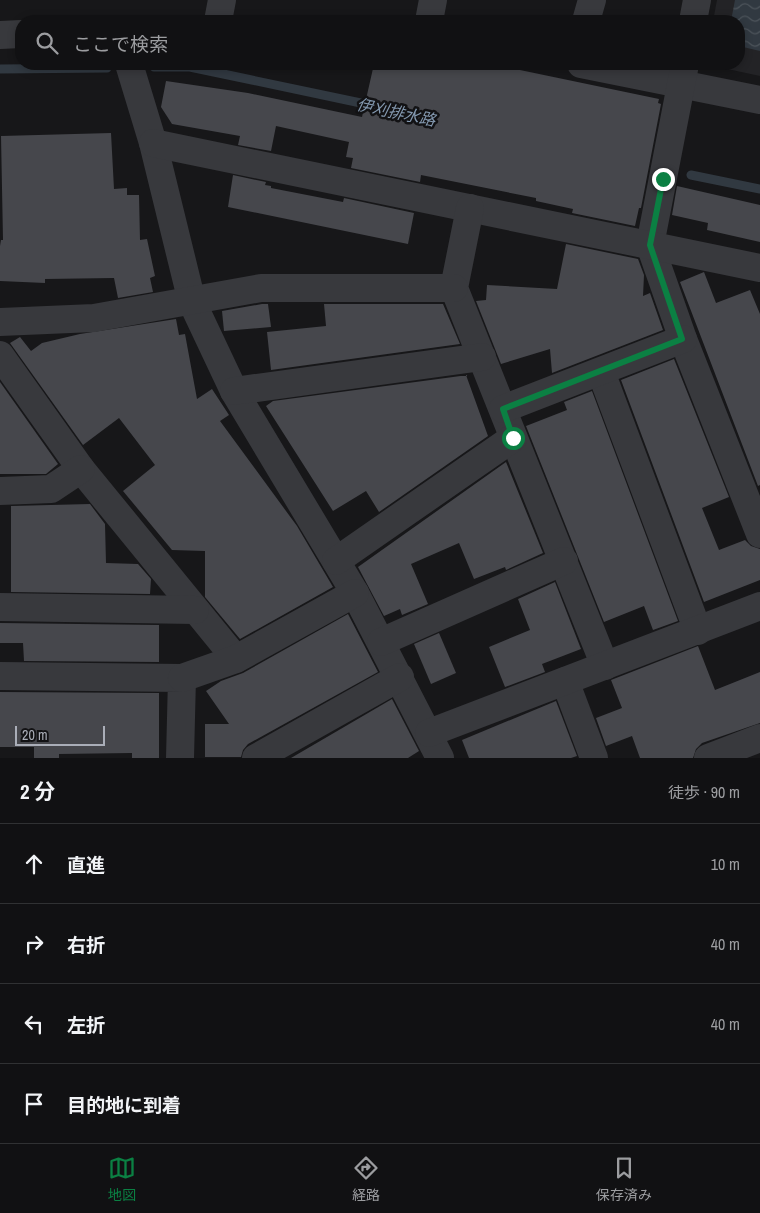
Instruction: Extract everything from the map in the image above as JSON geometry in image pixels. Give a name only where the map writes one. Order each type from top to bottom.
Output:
[{"type":"street","points":[[430,15],[433,0]]},
{"type":"street","points":[[588,15],[592,0]]},
{"type":"street","points":[[694,15],[697,0]]},
{"type":"street","points":[[0,35],[15,34]]},
{"type":"street","points":[[642,70],[683,74],[760,100]]},
{"type":"street","points":[[132,71],[153,144],[192,302],[234,391],[355,593],[429,733],[440,758]]},
{"type":"street","points":[[683,74],[650,245],[682,339],[760,534]]},
{"type":"street","points":[[153,144],[650,245],[758,273]]},
{"type":"street","points":[[470,208],[454,288],[605,666]]},
{"type":"street","points":[[0,322],[94,318],[192,302],[261,288],[454,288]]},
{"type":"street","points":[[503,409],[682,339]]},
{"type":"street","points":[[0,355],[81,468],[236,659]]},
{"type":"street","points":[[234,391],[482,357]]},
{"type":"street","points":[[601,372],[698,630]]},
{"type":"street","points":[[336,561],[513,438]]},
{"type":"street","points":[[0,491],[51,490],[81,468]]},
{"type":"street","points":[[381,642],[564,561]]},
{"type":"street","points":[[0,676],[182,678],[236,659],[355,593]]},
{"type":"street","points":[[429,733],[760,606]]},
{"type":"street","points":[[0,607],[195,610]]},
{"type":"street","points":[[256,758],[400,677]]},
{"type":"street","points":[[180,758],[182,678]]},
{"type":"street","points":[[565,681],[594,758]]},
{"type":"street","points":[[708,758],[760,738]]},
{"type":"shaded area","points":[[717,0],[760,0],[760,76],[732,70],[745,70],[745,15],[714,15]]},
{"type":"water","points":[[735,0],[760,0],[760,51],[745,47],[745,15],[732,15]]},
{"type":"building","points":[[373,70],[520,70],[659,99],[658,103],[661,104],[641,208],[639,208],[635,226],[572,213],[573,209],[536,201],[536,198],[421,175],[420,182],[351,168],[353,158],[346,157],[349,142],[276,126],[271,151],[238,145],[240,136],[172,124],[161,107],[166,81],[248,93],[362,117]]},
{"type":"building","points":[[111,133],[114,189],[127,188],[127,195],[139,195],[140,240],[147,239],[155,276],[150,278],[153,292],[118,298],[114,278],[45,279],[45,283],[0,281],[0,246],[1,240],[3,240],[1,136]]},
{"type":"building","points":[[233,175],[266,182],[265,185],[271,186],[271,188],[343,202],[344,198],[414,213],[408,244],[228,207]]},
{"type":"building","points":[[677,186],[760,205],[760,242],[707,230],[708,223],[672,215]]},
{"type":"building","points":[[566,244],[638,259],[644,275],[643,296],[650,293],[663,330],[552,373],[550,349],[501,364],[476,301],[486,300],[487,285],[557,289]]},
{"type":"building","points":[[704,272],[716,303],[750,290],[760,314],[760,485],[758,486],[680,282]]},
{"type":"building","points":[[268,304],[271,327],[224,331],[222,311]]},
{"type":"building","points":[[324,304],[443,304],[460,344],[271,370],[267,332],[326,326]]},
{"type":"building","points":[[176,319],[179,335],[185,334],[197,399],[212,389],[229,415],[220,421],[297,526],[333,587],[240,639],[205,597],[205,551],[172,550],[123,491],[155,465],[119,418],[83,445],[10,343],[20,337],[31,351],[42,343],[80,334]]},
{"type":"building","points":[[674,359],[729,497],[702,508],[719,550],[745,540],[751,546],[760,549],[760,580],[704,602],[621,380]]},
{"type":"building","points":[[466,375],[488,436],[379,512],[366,491],[333,511],[266,406],[273,401]]},
{"type":"building","points":[[0,382],[58,464],[46,474],[0,474]]},
{"type":"building","points":[[592,391],[678,621],[653,630],[644,606],[604,622],[526,426],[567,410],[564,402]]},
{"type":"building","points":[[506,462],[543,553],[506,570],[505,567],[474,579],[459,543],[411,564],[428,604],[402,615],[400,609],[384,616],[358,567]]},
{"type":"building","points":[[90,504],[105,524],[106,563],[138,564],[151,579],[150,594],[11,592],[11,506]]},
{"type":"building","points":[[555,582],[581,649],[542,664],[545,672],[505,687],[489,647],[530,630],[518,599]]},
{"type":"building","points":[[348,614],[378,672],[248,744],[243,750],[241,757],[205,757],[205,724],[229,724],[206,691],[221,681],[243,673]]},
{"type":"building","points":[[0,623],[159,625],[159,662],[24,661],[23,643],[0,643]]},
{"type":"building","points":[[439,633],[456,673],[431,684],[414,644]]},
{"type":"building","points":[[698,646],[715,690],[760,672],[760,723],[702,743],[696,749],[693,758],[640,758],[632,736],[606,746],[596,718],[622,708],[611,680]]},
{"type":"building","points":[[0,692],[159,693],[159,758],[132,758],[132,753],[59,754],[59,758],[34,758],[34,747],[0,747]]},
{"type":"building","points":[[392,699],[419,751],[408,758],[291,758]]},
{"type":"building","points":[[556,701],[577,756],[571,758],[469,758],[462,740]]},
{"type":"waterway","name":"伊刈排水路","points":[[0,69],[15,69]]},
{"type":"waterway","name":"伊刈排水路","points":[[204,70],[375,106]]},
{"type":"waterway","name":"伊刈排水路","points":[[691,175],[760,189]]},
{"type":"route","points":[[513,438],[503,409],[682,339],[650,245],[663,179]]}]
